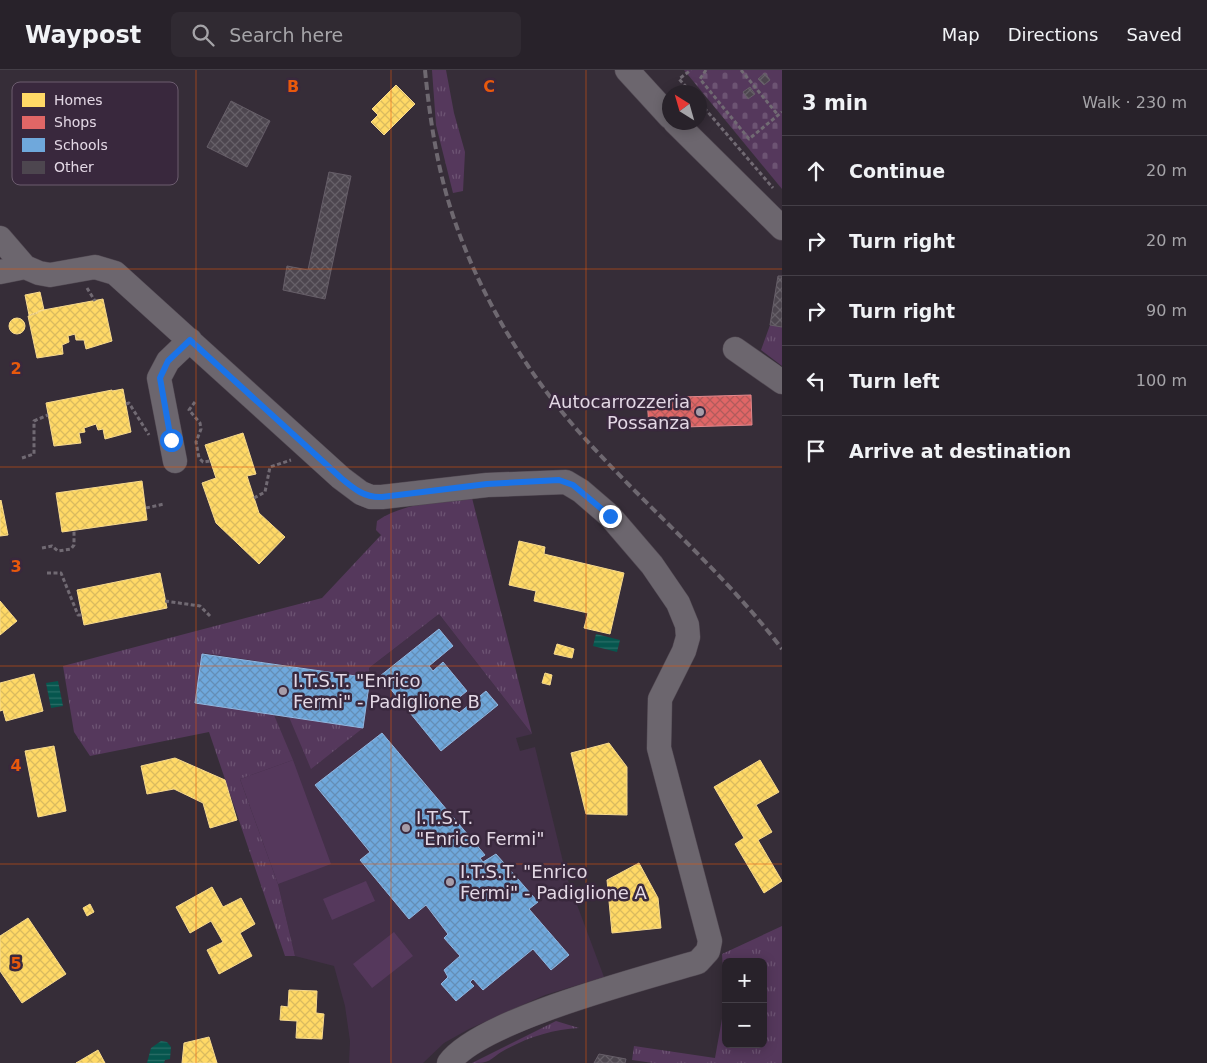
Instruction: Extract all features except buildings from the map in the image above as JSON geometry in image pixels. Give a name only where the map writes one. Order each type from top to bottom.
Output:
[{"type":"street","points":[[627,70],[662,108]]},
{"type":"street","points":[[683,130],[782,228]]},
{"type":"street","points":[[0,238],[25,268]]},
{"type":"street","points":[[0,272],[25,268],[44,275],[90,267],[111,271],[119,276],[317,456],[355,489],[371,497],[487,484],[553,480],[569,483],[597,504],[622,530],[652,565],[678,602],[685,618],[688,637],[684,652],[660,698],[659,748],[710,945],[705,957],[701,960],[518,1021],[462,1049],[449,1063]]},
{"type":"street","points":[[175,461],[160,378],[168,361],[190,340]]},
{"type":"street","points":[[735,349],[782,382]]},
{"type":"path","points":[[685,85],[679,79],[691,70]]},
{"type":"path","points":[[706,70],[700,79],[749,139],[782,112]]},
{"type":"path","points":[[741,70],[778,115]]},
{"type":"path","points":[[707,111],[777,193]]},
{"type":"path","points":[[195,402],[189,410],[200,423],[201,429],[196,442],[198,458],[203,462],[210,461]]},
{"type":"path","points":[[126,404],[129,403],[151,440]]},
{"type":"path","points":[[22,458],[34,454],[34,421],[48,415]]},
{"type":"path","points":[[254,498],[265,492],[270,467],[296,458],[302,466],[317,456]]},
{"type":"path","points":[[146,508],[164,504]]},
{"type":"path","points":[[42,548],[52,546],[58,551],[71,549],[74,544],[74,530]]},
{"type":"path","points":[[47,573],[62,573],[78,615],[82,615]]},
{"type":"path","points":[[165,601],[200,606],[211,617]]},
{"type":"shaded area","name":"I.T.S.T. \"Enrico Fermi\"","points":[[439,614],[532,734],[516,738],[520,751],[535,747],[567,878],[604,977],[545,995],[469,1029],[444,1043],[423,1063],[349,1063],[350,1041],[345,1006],[334,966],[295,956],[278,884],[240,779],[195,703],[204,652],[370,678],[369,668]]},
{"type":"shaded area","points":[[596,634],[620,640],[617,652],[593,646]]},
{"type":"shaded area","points":[[58,681],[63,706],[51,708],[46,683]]},
{"type":"shaded area","points":[[161,1041],[167,1042],[171,1047],[170,1059],[165,1060],[164,1063],[147,1063],[151,1048]]},
{"type":"green space","points":[[432,70],[446,70],[454,113],[465,152],[463,191],[453,193],[436,125]]},
{"type":"green space","points":[[684,70],[782,70],[782,189],[707,98],[707,85],[696,85]]},
{"type":"green space","points":[[770,325],[782,327],[782,366],[761,350]]},
{"type":"green space","points":[[472,498],[532,734],[439,614],[369,668],[370,678],[204,653],[195,703],[274,715],[293,760],[240,779],[278,884],[295,956],[285,956],[209,732],[90,756],[74,732],[63,666],[322,598],[381,535],[376,530],[377,521],[411,506]]},
{"type":"green space","points":[[289,717],[363,728],[311,769]]},
{"type":"green space","points":[[293,760],[331,864],[278,884],[240,779]]},
{"type":"green space","points":[[366,881],[375,901],[332,920],[323,899]]},
{"type":"green space","points":[[782,926],[782,1063],[653,1063],[632,1060],[634,1046],[715,1058],[722,1019],[722,1048],[767,1048],[767,958],[722,958],[722,954]]},
{"type":"green space","points":[[394,932],[413,956],[372,988],[353,964]]},
{"type":"green space","points":[[556,1021],[579,1028],[559,1030],[530,1038],[503,1051],[487,1062],[472,1063]]},
{"type":"railway","points":[[425,70],[439,163],[456,225],[483,289],[517,350],[557,406],[579,432],[709,565],[759,620],[782,649]]},
{"type":"place","name":"Autocarrozzeria Possanza","points":[[700,412]]},
{"type":"place","name":"I.T.S.T. \"Enrico Fermi\" - Padiglione B","points":[[283,691]]},
{"type":"place","name":"I.T.S.T. \"Enrico Fermi\"","points":[[406,828]]},
{"type":"place","name":"I.T.S.T. \"Enrico Fermi\" - Padiglione A","points":[[450,882]]},
{"type":"route","points":[[171,440],[160,378],[162,370],[168,361],[190,340],[341,478],[360,493],[371,497],[382,497],[487,484],[559,480],[573,485],[610,516]]}]
